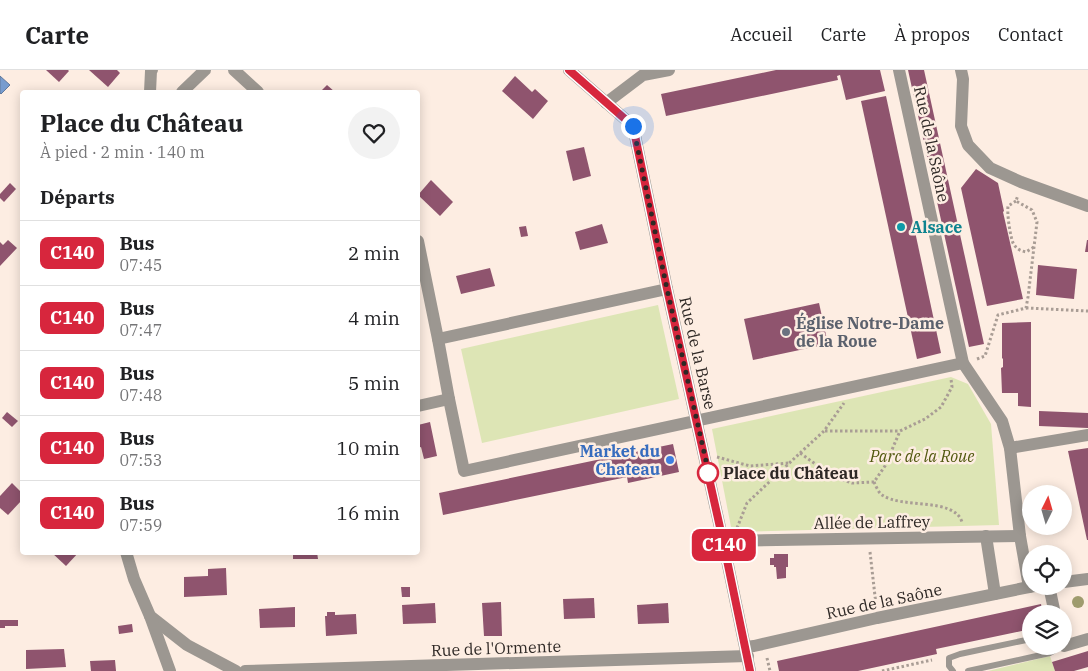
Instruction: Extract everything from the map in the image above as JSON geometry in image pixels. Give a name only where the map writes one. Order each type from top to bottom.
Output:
[{"type":"street","points":[[150,90],[152,70]]},
{"type":"street","points":[[184,90],[205,70]]},
{"type":"street","points":[[234,70],[256,90]]},
{"type":"street","name":"Rue de la Barse","points":[[569,70],[633,126],[704,454],[728,541],[750,671]]},
{"type":"street","points":[[606,103],[643,73],[669,70]]},
{"type":"street","name":"Rue de la Saône","points":[[899,70],[963,363],[1002,421],[1010,448],[1022,545]]},
{"type":"street","points":[[961,70],[963,79],[961,126],[968,145],[990,168],[1020,182],[1088,206]]},
{"type":"street","points":[[420,251],[464,471],[963,363]]},
{"type":"street","points":[[438,338],[667,289]]},
{"type":"street","points":[[420,406],[449,400]]},
{"type":"street","points":[[1010,448],[1088,435]]},
{"type":"street","points":[[986,536],[994,594]]},
{"type":"street","name":"Allée de Laffrey","points":[[728,541],[1020,536]]},
{"type":"street","points":[[127,555],[134,579],[170,671]]},
{"type":"street","points":[[1072,581],[1088,579]]},
{"type":"street","name":"Rue de la Saône","points":[[747,652],[754,646],[877,618],[1022,589]]},
{"type":"street","points":[[150,616],[187,645],[236,671]]},
{"type":"street","points":[[1072,643],[1088,639]]},
{"type":"street","name":"Rue de l'Ormente","points":[[245,671],[747,652]]},
{"type":"lane","points":[[953,671],[949,666],[949,658],[1022,641]]},
{"type":"lane","points":[[968,671],[1041,655]]},
{"type":"path","points":[[1016,202],[1020,182]]},
{"type":"path","points":[[1016,202],[1032,210],[1037,222],[1026,308]]},
{"type":"path","points":[[1016,202],[1008,206],[1007,213],[1014,244],[1020,251],[1026,252],[1034,247]]},
{"type":"path","points":[[963,363],[985,356],[998,315],[1026,308],[1088,311]]},
{"type":"path","points":[[824,432],[900,431],[925,419],[941,407],[952,387],[948,366]]},
{"type":"path","points":[[728,541],[736,531],[747,503],[824,432],[846,400],[844,389]]},
{"type":"path","points":[[874,482],[886,466],[900,431]]},
{"type":"path","points":[[800,453],[832,476],[852,483],[874,482]]},
{"type":"path","points":[[704,454],[750,466],[789,463]]},
{"type":"path","points":[[874,482],[880,494],[891,500],[951,509],[961,519],[964,526],[964,537]]},
{"type":"path","points":[[868,539],[877,618]]},
{"type":"path","points":[[882,671],[932,660]]},
{"type":"green space","points":[[658,305],[679,399],[482,443],[461,349]]},
{"type":"green space","name":"Parc de la Roue","points":[[951,377],[968,384],[991,424],[999,525],[732,532],[712,429]]},
{"type":"green space","points":[[1050,656],[1055,671],[988,671]]},
{"type":"water","points":[[0,76],[10,85],[1,94],[0,93]]},
{"type":"building","points":[[46,70],[68,70],[69,71],[59,82]]},
{"type":"building","points":[[89,70],[117,70],[120,73],[108,87]]},
{"type":"building","points":[[776,70],[880,70],[885,91],[846,100],[840,75],[837,76],[838,80],[666,116],[661,94]]},
{"type":"building","points":[[908,70],[924,70],[984,344],[969,347]]},
{"type":"building","points":[[515,76],[532,92],[535,89],[548,101],[533,119],[502,91]]},
{"type":"building","points":[[327,85],[333,90],[322,90]]},
{"type":"building","name":"Alsace","points":[[886,96],[941,353],[917,359],[861,101]]},
{"type":"building","points":[[584,147],[591,176],[573,181],[566,151]]},
{"type":"building","points":[[976,169],[998,183],[1023,299],[987,306],[961,188]]},
{"type":"building","points":[[431,180],[453,202],[440,216],[420,197],[420,193]]},
{"type":"building","points":[[10,183],[16,189],[4,202],[0,198],[0,194]]},
{"type":"building","points":[[602,224],[608,243],[580,250],[575,232]]},
{"type":"building","points":[[526,226],[528,236],[521,237],[519,227]]},
{"type":"building","points":[[8,240],[17,248],[0,266],[0,242],[3,245]]},
{"type":"building","points":[[1087,240],[1088,252],[1085,252]]},
{"type":"building","points":[[1038,265],[1077,269],[1074,299],[1036,295]]},
{"type":"building","points":[[490,268],[495,286],[461,294],[456,276]]},
{"type":"building","name":"Église Notre-Dame de la Roue","points":[[819,303],[828,344],[753,360],[744,319]]},
{"type":"building","points":[[1031,322],[1031,407],[1018,406],[1018,393],[1002,393],[1002,323]]},
{"type":"building","points":[[1039,411],[1088,413],[1088,428],[1039,426]]},
{"type":"building","points":[[7,412],[18,421],[12,427],[2,418]]},
{"type":"building","points":[[430,422],[437,456],[424,459],[420,447],[420,424]]},
{"type":"building","points":[[673,444],[679,472],[628,483],[627,477],[443,515],[439,493]]},
{"type":"building","points":[[1088,448],[1088,540],[1087,540],[1068,451]]},
{"type":"building","points":[[12,483],[20,491],[20,502],[8,515],[0,508],[0,496]]},
{"type":"building","points":[[774,554],[788,554],[786,578],[777,579],[776,567],[770,565],[770,558],[774,558]]},
{"type":"building","points":[[54,555],[76,555],[66,566]]},
{"type":"building","points":[[293,555],[317,555],[318,559],[293,559]]},
{"type":"building","points":[[226,568],[227,595],[184,597],[184,577],[208,576],[208,569]]},
{"type":"building","points":[[401,587],[410,587],[410,597],[402,597]]},
{"type":"building","points":[[594,598],[595,618],[564,619],[563,599]]},
{"type":"building","points":[[501,602],[502,636],[484,636],[482,603]]},
{"type":"building","points":[[435,603],[436,623],[403,624],[402,605]]},
{"type":"building","points":[[668,603],[669,623],[638,624],[637,605]]},
{"type":"building","points":[[295,607],[295,627],[260,628],[259,609]]},
{"type":"building","points":[[1022,608],[1022,631],[936,649],[937,654],[858,671],[779,671],[777,661]]},
{"type":"building","points":[[327,612],[335,612],[335,615],[356,614],[357,634],[326,636],[325,616],[327,616]]},
{"type":"building","points":[[0,620],[18,620],[18,626],[0,628]]},
{"type":"building","points":[[132,624],[133,632],[119,634],[118,626]]},
{"type":"building","points":[[64,649],[66,667],[26,669],[26,650]]},
{"type":"building","points":[[1088,651],[1088,667],[1074,671],[1055,671],[1052,662]]},
{"type":"building","points":[[115,660],[116,671],[91,671],[90,661]]},
{"type":"bus line","name":"C140","points":[[569,70],[633,126],[750,671]]},
{"type":"place","name":"Alsace","points":[[901,227]]},
{"type":"place","name":"Église Notre-Dame de la Roue","points":[[786,332]]},
{"type":"place","name":"Market du Chateau","points":[[670,460]]},
{"type":"place","name":"Place du Château","points":[[708,473]]},
{"type":"route","points":[[633,126],[708,473]]}]
